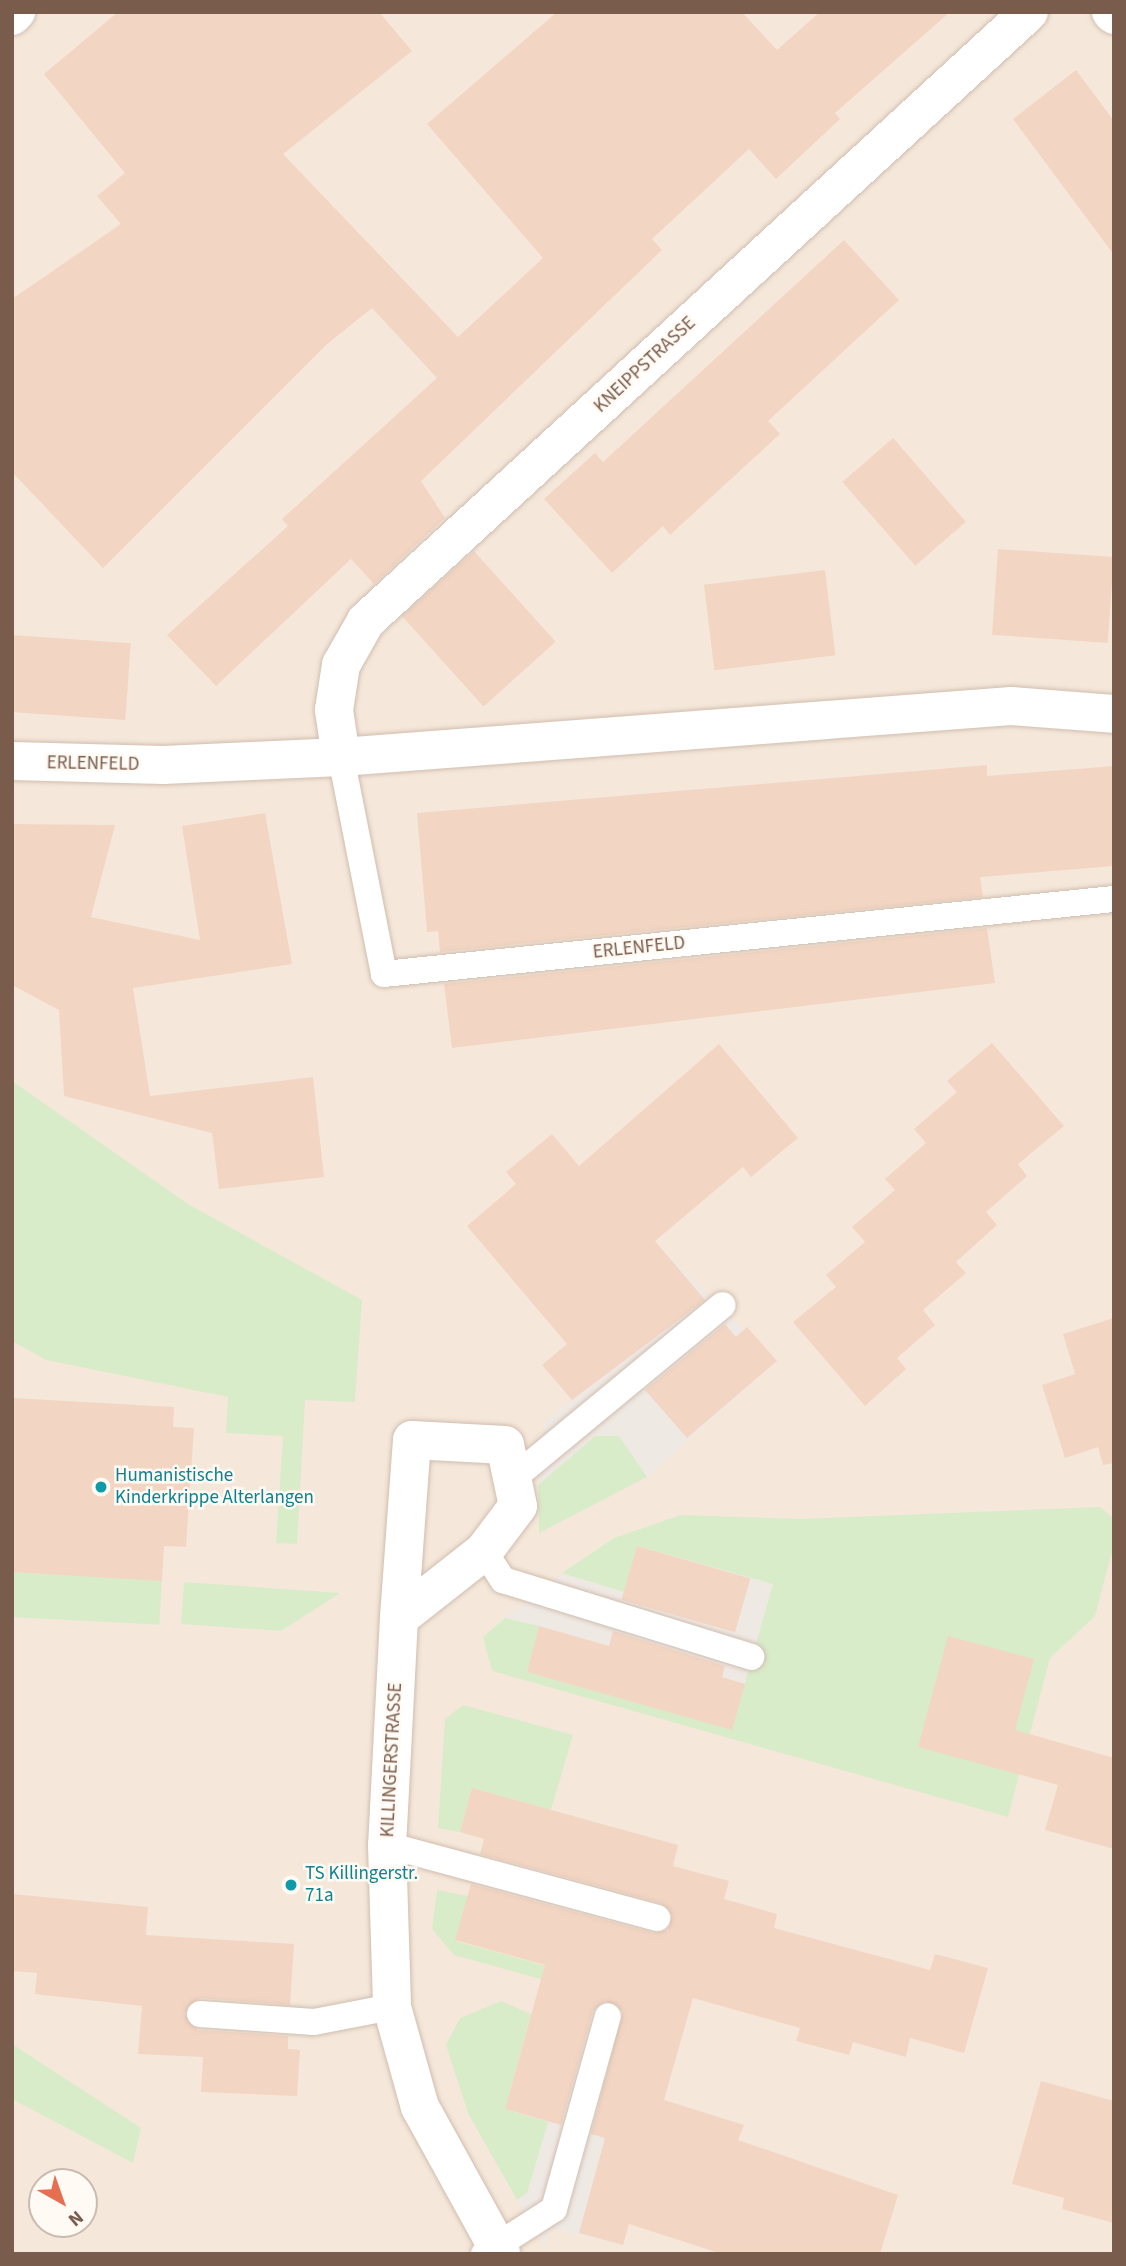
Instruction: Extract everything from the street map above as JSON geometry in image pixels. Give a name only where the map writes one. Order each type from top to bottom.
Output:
[{"type":"street","name":"KNEIPPSTRASSE","points":[[341,757],[334,710],[341,665],[366,621],[1029,12]]},
{"type":"street","name":"ERLENFELD","points":[[12,761],[163,765],[341,757],[973,708],[1114,715]]},
{"type":"street","name":"KILLINGERSTRASSE","points":[[399,1618],[484,1551],[518,1506],[516,1476],[505,1445],[412,1440],[399,1618],[387,1845],[391,2007],[419,2107],[494,2251]]},
{"type":"lane","name":"ERLENFELD","points":[[341,757],[384,974],[1114,899]]},
{"type":"lane","points":[[516,1476],[723,1305]]},
{"type":"lane","points":[[484,1551],[503,1580],[751,1657]]},
{"type":"lane","points":[[387,1845],[657,1918]]},
{"type":"lane","points":[[200,2014],[314,2022],[391,2007]]},
{"type":"lane","points":[[494,2251],[554,2209],[608,2016]]},
{"type":"shaded area","points":[[12,12],[1114,12],[1114,2254],[12,2254]]},
{"type":"shaded area","points":[[670,1258],[777,1361],[647,1477],[619,1436],[595,1436],[538,1485],[544,1423],[572,1400],[542,1365]]},
{"type":"shaded area","points":[[637,1546],[774,1584],[732,1730],[527,1672],[505,1618],[562,1573],[624,1592]]},
{"type":"shaded area","points":[[531,2014],[677,2055],[623,2245],[550,2228],[545,2248],[517,2200],[527,2193],[505,2109]]},
{"type":"green space","points":[[12,1081],[188,1204],[362,1300],[355,1402],[305,1400],[297,1544],[276,1543],[283,1436],[226,1433],[228,1397],[46,1360],[12,1341]]},
{"type":"green space","points":[[595,1436],[619,1436],[647,1477],[539,1533],[538,1485]]},
{"type":"green space","points":[[1100,1507],[1114,1519],[1114,1544],[1095,1616],[1050,1658],[1008,1817],[492,1671],[483,1637],[505,1618],[539,1626],[527,1672],[732,1729],[773,1584],[638,1546],[624,1592],[562,1573],[614,1538],[681,1515],[800,1519]]},
{"type":"green space","points":[[12,1572],[162,1580],[159,1625],[12,1617]]},
{"type":"green space","points":[[184,1582],[340,1593],[281,1631],[181,1624]]},
{"type":"green space","points":[[463,1705],[573,1735],[551,1810],[472,1788],[460,1832],[438,1828],[445,1719]]},
{"type":"green space","points":[[437,1890],[468,1896],[456,1941],[632,1990],[630,2004],[454,1955],[432,1929]]},
{"type":"green space","points":[[501,2001],[531,2014],[505,2109],[548,2122],[527,2193],[517,2200],[468,2113],[446,2045],[460,2018]]},
{"type":"green space","points":[[12,2044],[141,2128],[133,2163],[12,2099]]},
{"type":"building","points":[[118,12],[379,12],[412,51],[283,154],[458,337],[543,258],[427,124],[557,12],[742,12],[777,50],[820,12],[950,12],[835,113],[840,119],[776,179],[749,149],[652,239],[662,250],[421,481],[445,518],[374,584],[351,559],[216,686],[167,635],[288,526],[282,519],[437,378],[372,308],[326,345],[103,568],[12,472],[12,299],[121,224],[97,196],[125,173],[44,74]]},
{"type":"building","points":[[1076,70],[1114,121],[1114,255],[1013,119]]},
{"type":"building","points":[[844,240],[899,300],[768,421],[780,434],[670,535],[663,526],[612,573],[544,499],[595,453],[603,462]]},
{"type":"building","points":[[893,438],[966,522],[915,566],[842,482]]},
{"type":"building","points":[[998,549],[1114,557],[1108,643],[992,635]]},
{"type":"building","points":[[474,551],[556,642],[484,707],[402,616]]},
{"type":"building","points":[[825,570],[835,655],[714,670],[704,585]]},
{"type":"building","points":[[12,635],[131,643],[125,720],[12,712]]},
{"type":"building","points":[[987,765],[987,776],[1114,766],[1114,866],[980,877],[983,897],[440,952],[438,931],[427,932],[417,813]]},
{"type":"building","points":[[265,813],[292,964],[133,988],[150,1096],[313,1077],[324,1177],[219,1189],[212,1133],[64,1096],[59,1010],[12,985],[12,824],[115,825],[91,917],[200,940],[182,826]]},
{"type":"building","points":[[987,928],[995,983],[452,1048],[444,984]]},
{"type":"building","points":[[992,1043],[1064,1126],[1018,1164],[1027,1176],[986,1212],[997,1225],[956,1262],[966,1273],[923,1310],[935,1325],[897,1358],[906,1369],[865,1406],[793,1322],[836,1287],[826,1275],[865,1242],[852,1227],[895,1190],[885,1179],[926,1143],[914,1129],[957,1092],[947,1081]]},
{"type":"building","points":[[719,1044],[798,1138],[751,1177],[743,1167],[655,1241],[705,1300],[572,1400],[542,1365],[567,1344],[467,1226],[516,1184],[506,1172],[552,1134],[579,1166]]},
{"type":"building","points":[[1114,1318],[1114,1463],[1103,1465],[1098,1447],[1065,1458],[1042,1385],[1075,1374],[1063,1334]]},
{"type":"building","points":[[725,1324],[736,1337],[747,1327],[777,1361],[687,1438],[645,1390]]},
{"type":"building","name":"Humanistische Kinderkrippe Alterlangen","points":[[12,1398],[174,1407],[173,1427],[194,1428],[186,1547],[164,1546],[162,1581],[12,1572]]},
{"type":"building","points":[[637,1546],[750,1579],[735,1632],[622,1600]]},
{"type":"building","points":[[539,1626],[609,1646],[613,1631],[725,1666],[722,1677],[745,1684],[732,1730],[527,1672]]},
{"type":"building","points":[[948,1636],[1034,1659],[1015,1730],[1114,1758],[1114,1849],[1045,1830],[1058,1785],[918,1747]]},
{"type":"building","points":[[472,1788],[678,1845],[673,1866],[729,1881],[724,1899],[777,1914],[774,1928],[930,1970],[935,1954],[988,1968],[964,2053],[910,2038],[906,2057],[853,2042],[849,2055],[796,2041],[800,2028],[693,1998],[664,2100],[744,2125],[738,2140],[898,2195],[880,2254],[722,2254],[629,2224],[623,2245],[579,2233],[605,2138],[591,2134],[623,2011],[605,2001],[593,2011],[561,2125],[505,2109],[545,1965],[455,1940],[471,1884],[653,1933],[668,1930],[672,1915],[661,1903],[480,1854],[484,1839],[460,1832]]},
{"type":"building","points":[[12,1894],[148,1907],[146,1935],[294,1944],[290,2005],[200,1998],[184,2014],[198,2030],[288,2036],[288,2049],[300,2050],[297,2096],[201,2092],[203,2057],[138,2054],[142,2006],[35,1994],[37,1973],[12,1971]]},
{"type":"building","points":[[1041,2081],[1114,2101],[1114,2223],[1062,2209],[1064,2198],[1012,2184]]},
{"type":"place","name":"Humanistische Kinderkrippe Alterlangen","points":[[101,1487]]},
{"type":"place","name":"TS Killingerstr. 71a","points":[[291,1885]]}]
